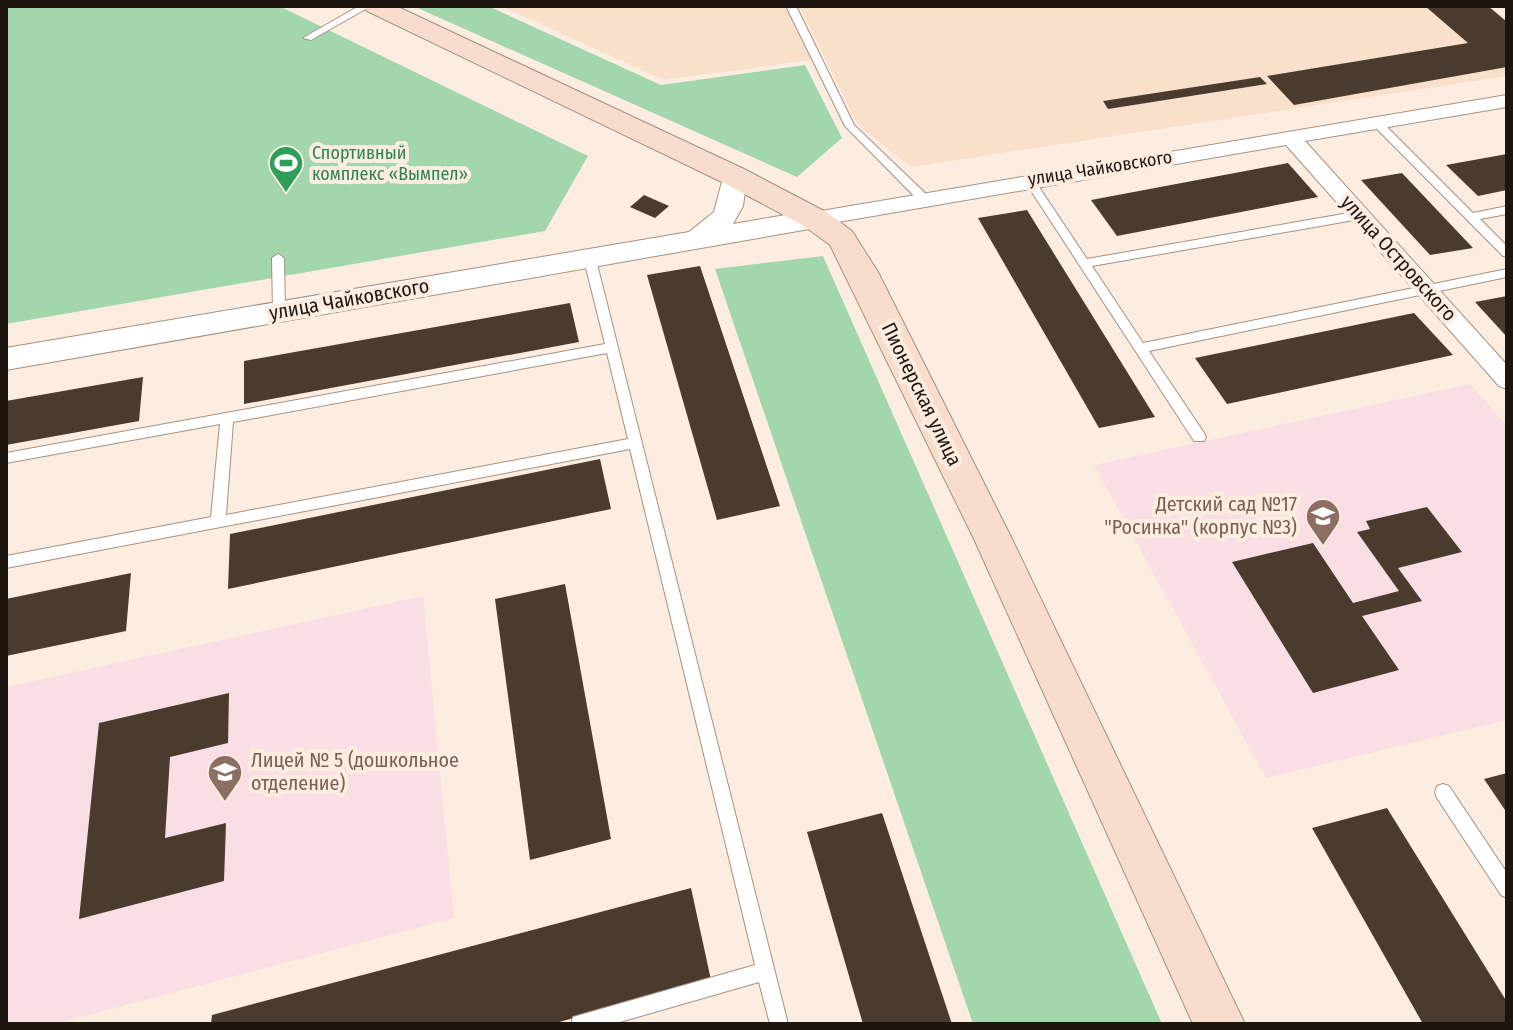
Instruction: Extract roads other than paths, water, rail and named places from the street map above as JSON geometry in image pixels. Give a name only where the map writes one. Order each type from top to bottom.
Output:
[{"type":"main road","name":"Пионерская улица","points":[[376,6],[734,176],[815,219],[841,238],[862,272],[993,539],[1219,1024]]},
{"type":"street","name":"улица Чайковского","points":[[6,359],[590,260],[923,198],[1507,101]]},
{"type":"street","name":"улица Островского","points":[[1290,137],[1507,380]]},
{"type":"street","name":"улица Чайковского","points":[[693,241],[717,228],[728,215],[734,196],[734,176]]},
{"type":"lane","points":[[308,38],[366,6]]},
{"type":"lane","points":[[791,6],[850,126],[923,198]]},
{"type":"lane","points":[[1376,122],[1507,253]]},
{"type":"lane","points":[[1029,180],[1199,437]]},
{"type":"lane","points":[[1471,217],[1507,210]]},
{"type":"lane","points":[[1084,263],[1360,215]]},
{"type":"lane","points":[[278,258],[279,311]]},
{"type":"lane","points":[[590,260],[779,1024]]},
{"type":"lane","points":[[1140,348],[1507,273]]},
{"type":"lane","points":[[6,458],[610,348]]},
{"type":"lane","points":[[218,522],[227,418]]},
{"type":"lane","points":[[6,562],[634,443]]},
{"type":"lane","points":[[1443,792],[1507,889]]},
{"type":"lane","points":[[580,1024],[766,971]]},
{"type":"place","name":"Спортивный комплекс «Вымпел»","points":[[286,194]]},
{"type":"place","name":"Детский сад №17 \"Росинка\" (корпус №3)","points":[[1323,547]]},
{"type":"place","name":"Лицей № 5 (дошкольное отделение)","points":[[225,803]]}]
